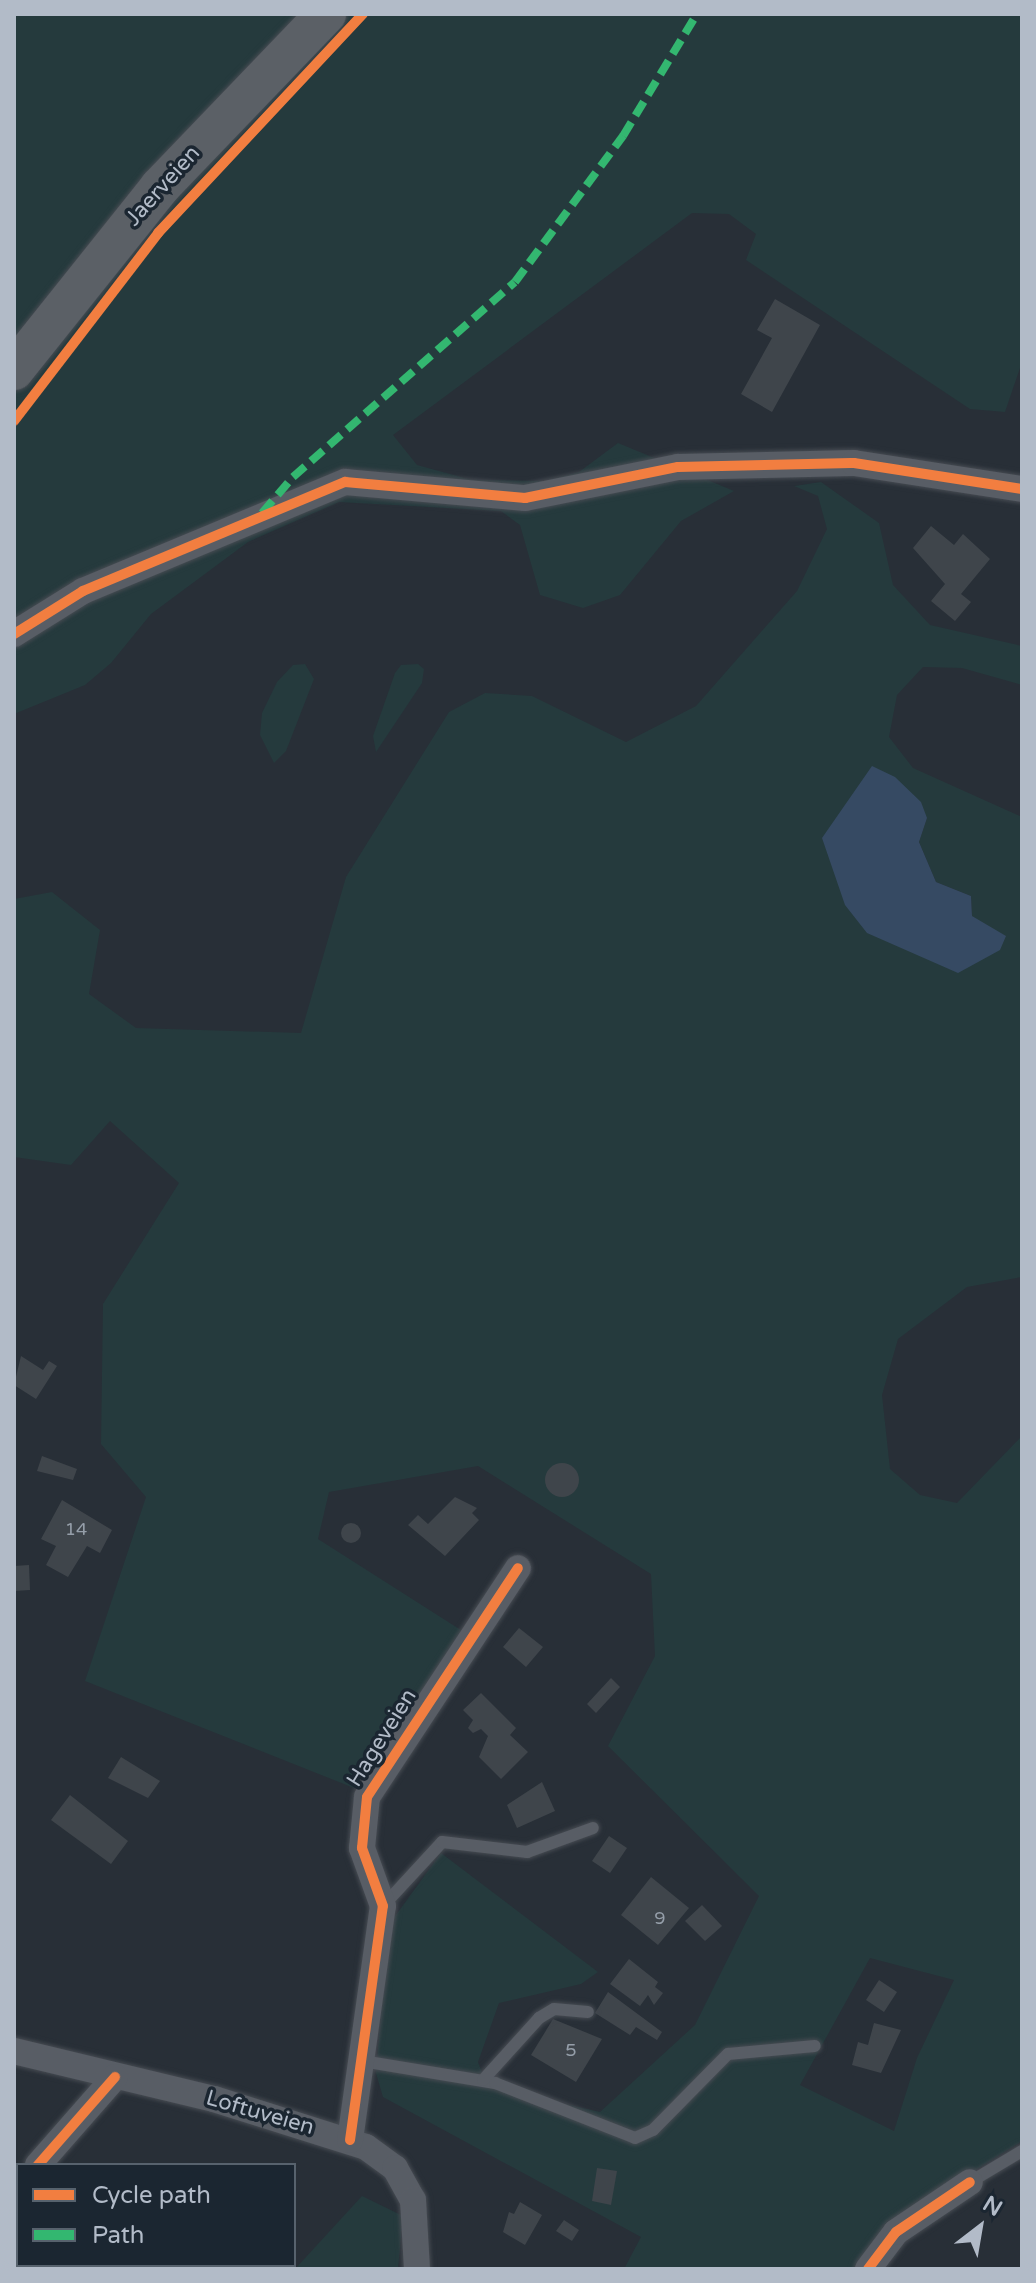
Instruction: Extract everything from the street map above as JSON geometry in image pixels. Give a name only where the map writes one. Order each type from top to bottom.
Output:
[{"type":"main road","name":"Jaerveien","points":[[14,370],[160,187],[326,14]]},
{"type":"street","points":[[14,634],[83,591],[345,482],[525,498],[678,467],[854,463],[1022,489]]},
{"type":"street","name":"Hageveien","points":[[350,2140],[383,1906],[362,1848],[367,1797],[518,1568]]},
{"type":"street","name":"Loftuveien","points":[[14,2051],[350,2140],[378,2154],[404,2180],[416,2217],[417,2269]]},
{"type":"street","points":[[40,2163],[115,2077]]},
{"type":"street","points":[[868,2269],[896,2232],[970,2182]]},
{"type":"lane","points":[[383,1906],[442,1842],[527,1852],[593,1828]]},
{"type":"lane","points":[[483,2080],[546,2013],[567,2007],[588,2012]]},
{"type":"lane","points":[[362,2061],[483,2080],[635,2138],[653,2130],[728,2054],[815,2046]]},
{"type":"lane","points":[[970,2182],[1022,2151]]},
{"type":"green space","points":[[14,14],[1022,14],[1022,362],[1005,412],[970,409],[746,260],[756,234],[729,214],[692,213],[393,435],[417,465],[472,480],[545,481],[579,472],[618,443],[734,491],[681,521],[620,595],[583,608],[540,595],[520,525],[501,511],[339,502],[248,542],[151,614],[111,663],[85,685],[14,714]]},
{"type":"green space","points":[[821,482],[879,523],[893,585],[930,625],[1022,646],[1022,685],[962,668],[923,667],[897,695],[889,737],[913,768],[1022,817],[1022,1277],[967,1287],[898,1339],[882,1395],[890,1469],[920,1495],[957,1503],[1022,1436],[1022,2141],[887,2225],[853,2269],[624,2269],[641,2237],[383,2097],[376,2073],[388,1926],[441,1853],[598,1972],[581,1984],[499,2003],[478,2062],[487,2086],[600,2112],[695,2025],[759,1896],[608,1746],[655,1656],[651,1574],[478,1466],[329,1492],[318,1539],[464,1632],[354,1788],[85,1681],[146,1497],[101,1444],[103,1304],[179,1183],[110,1121],[71,1165],[14,1157],[14,899],[52,892],[100,930],[89,994],[136,1028],[301,1033],[346,877],[449,712],[485,693],[532,696],[626,742],[696,706],[797,591],[827,529],[818,496],[794,486]],"holes":[[[927,818],[919,842],[936,882],[971,896],[972,916],[985,926],[822,838]],[[870,1958],[954,1980],[917,2058],[894,2131],[800,2085]]]},
{"type":"green space","points":[[305,664],[314,679],[286,751],[274,763],[260,735],[262,713],[277,682],[293,665]]},
{"type":"green space","points":[[418,664],[424,669],[422,683],[376,752],[373,736],[395,673],[401,665]]},
{"type":"green space","points":[[362,2196],[403,2216],[398,2269],[295,2269]]},
{"type":"water","points":[[872,766],[895,777],[921,802],[927,818],[919,842],[936,882],[971,896],[972,916],[1006,936],[1000,950],[958,973],[867,933],[845,905],[822,838]]},
{"type":"building","points":[[775,299],[820,325],[772,412],[741,394],[772,338],[757,330]]},
{"type":"building","points":[[931,526],[954,545],[963,534],[990,559],[961,594],[971,602],[955,621],[931,601],[945,584],[913,548]]},
{"type":"building","points":[[21,1356],[43,1370],[49,1361],[57,1366],[36,1399],[14,1385]]},
{"type":"building","points":[[42,1456],[77,1469],[73,1480],[37,1471]]},
{"type":"building","points":[[562,1463],[574,1468],[579,1480],[574,1492],[562,1497],[550,1492],[545,1480],[550,1468]]},
{"type":"building","points":[[455,1497],[477,1508],[472,1513],[479,1520],[445,1556],[408,1525],[418,1515],[428,1524]]},
{"type":"building","points":[[62,1500],[112,1530],[100,1553],[87,1546],[68,1577],[46,1565],[56,1546],[41,1539]]},
{"type":"building","points":[[351,1523],[358,1526],[361,1533],[358,1540],[351,1543],[344,1540],[341,1533],[344,1526]]},
{"type":"building","points":[[29,1565],[30,1590],[14,1591],[14,1566]]},
{"type":"building","points":[[519,1628],[543,1647],[526,1667],[503,1647]]},
{"type":"building","points":[[611,1678],[620,1687],[596,1713],[587,1704]]},
{"type":"building","points":[[481,1693],[516,1728],[510,1735],[528,1752],[501,1779],[479,1757],[488,1736],[481,1729],[473,1733],[468,1728],[473,1720],[463,1710]]},
{"type":"building","points":[[121,1757],[160,1781],[148,1798],[108,1778]]},
{"type":"building","points":[[542,1782],[555,1811],[517,1828],[507,1805]]},
{"type":"building","points":[[70,1795],[128,1841],[111,1864],[51,1820]]},
{"type":"building","points":[[609,1836],[627,1848],[610,1873],[592,1861]]},
{"type":"building","points":[[651,1877],[689,1908],[658,1945],[621,1915]]},
{"type":"building","points":[[702,1905],[722,1926],[705,1941],[685,1921]]},
{"type":"building","points":[[629,1959],[658,1982],[655,1987],[663,1993],[654,2005],[648,1995],[640,2006],[610,1984]]},
{"type":"building","points":[[879,1980],[897,1992],[884,2012],[866,2000]]},
{"type":"building","points":[[608,1992],[662,2032],[657,2040],[636,2027],[630,2035],[595,2013]]},
{"type":"building","points":[[553,2019],[602,2039],[576,2082],[531,2055]]},
{"type":"building","points":[[874,2023],[901,2030],[881,2073],[852,2065],[858,2042],[868,2045]]},
{"type":"building","points":[[597,2168],[617,2171],[611,2205],[592,2201]]},
{"type":"building","points":[[520,2202],[542,2215],[525,2245],[503,2232],[509,2212],[514,2214]]},
{"type":"building","points":[[564,2220],[579,2230],[572,2241],[556,2231]]},
{"type":"marked path","points":[[262,513],[293,477],[515,282],[623,136],[697,14]]},
{"type":"cycle path","points":[[14,421],[158,233],[363,14]]},
{"type":"cycle path","points":[[14,634],[83,591],[345,482],[525,498],[678,467],[854,463],[1022,489]]},
{"type":"cycle path","points":[[350,2140],[383,1906],[362,1848],[367,1797],[518,1568]]},
{"type":"cycle path","points":[[40,2163],[115,2077]]},
{"type":"cycle path","points":[[868,2269],[896,2232],[970,2182]]}]
